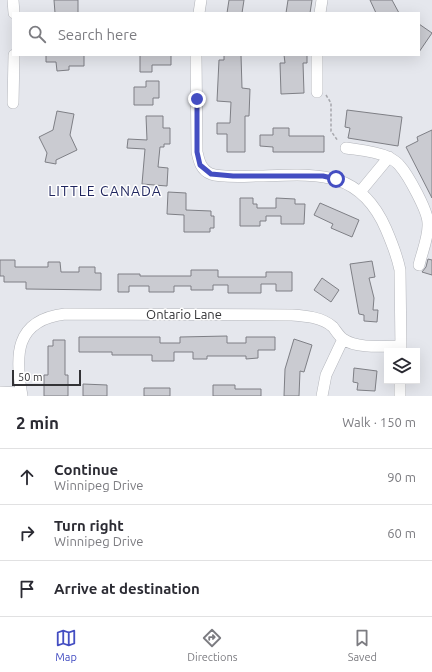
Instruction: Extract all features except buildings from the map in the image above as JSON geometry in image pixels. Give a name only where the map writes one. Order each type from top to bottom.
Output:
[{"type":"street","points":[[13,0],[14,12]]},
{"type":"street","points":[[199,12],[201,0]]},
{"type":"street","points":[[320,12],[322,0]]},
{"type":"street","points":[[13,103],[14,56]]},
{"type":"street","points":[[196,56],[197,152],[200,165],[211,174],[233,176],[323,176],[336,179],[348,184],[360,192],[374,206],[380,215],[398,258],[400,270],[401,348]]},
{"type":"street","points":[[317,56],[317,92]]},
{"type":"street","points":[[346,148],[389,157],[395,161],[405,173],[427,216],[428,229],[419,265]]},
{"type":"street","points":[[360,192],[389,157]]},
{"type":"street","name":"Ontario Lane","points":[[0,392],[22,394],[18,367],[19,350],[22,341],[26,333],[35,324],[54,315],[291,314],[315,318],[331,326],[342,339],[363,346],[388,348]]},
{"type":"street","points":[[322,396],[326,375],[342,339]]},
{"type":"street","points":[[400,384],[400,396]]},
{"type":"path","points":[[317,92],[323,94],[329,99],[332,108],[331,130],[333,135],[346,148]]},
{"type":"district","name":"LITTLE CANADA","points":[[105,191]]},
{"type":"route","points":[[197,99],[197,152],[200,165],[211,174],[233,176],[323,176],[336,179]]}]
